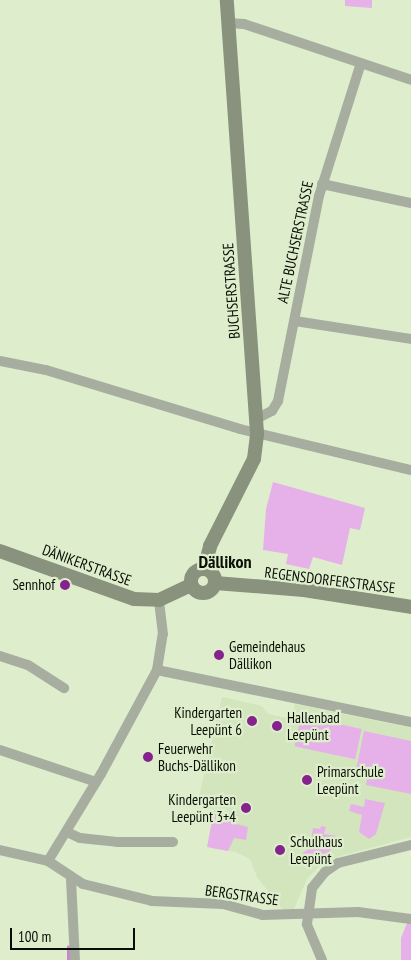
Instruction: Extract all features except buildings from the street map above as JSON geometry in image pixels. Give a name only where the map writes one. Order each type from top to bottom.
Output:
[{"type":"street","name":"BUCHSERSTRASSE","points":[[204,569],[213,537],[254,459],[257,426],[227,0]]},
{"type":"street","points":[[229,23],[244,24],[411,80]]},
{"type":"street","name":"ALTE BUCHSERSTRASSE","points":[[257,426],[276,407],[322,184],[360,63]]},
{"type":"street","points":[[322,184],[411,203]]},
{"type":"street","points":[[295,321],[411,339]]},
{"type":"street","points":[[0,362],[46,370],[257,426],[411,470]]},
{"type":"street","name":"DÄNIKERSTRASSE","points":[[0,551],[124,597],[159,600],[191,586]]},
{"type":"street","points":[[204,569],[212,574],[215,583],[211,590],[204,593],[196,592],[191,586],[193,574],[204,569]]},
{"type":"street","name":"REGENSDORFERSTRASSE","points":[[215,583],[304,590],[411,607]]},
{"type":"street","points":[[0,850],[48,861],[67,832],[157,670],[163,634],[159,600]]},
{"type":"street","points":[[0,656],[28,665],[64,688]]},
{"type":"street","points":[[157,670],[411,722]]},
{"type":"street","points":[[0,750],[96,782]]},
{"type":"street","points":[[67,832],[80,838],[117,842],[173,842]]},
{"type":"street","points":[[322,960],[308,932],[307,915],[312,888],[325,872],[338,864],[411,845]]},
{"type":"street","name":"BERGSTRASSE","points":[[48,861],[71,879],[101,890],[152,901],[222,904],[263,915],[358,912],[411,919]]},
{"type":"street","points":[[71,879],[75,960]]},
{"type":"shaded area","points":[[345,0],[372,0],[372,8],[345,6]]},
{"type":"shaded area","points":[[273,482],[365,508],[360,530],[350,528],[342,565],[313,557],[309,569],[286,564],[288,554],[263,550],[266,509]]},
{"type":"shaded area","name":"Primarschule Leepünt","points":[[222,697],[262,706],[268,714],[292,719],[295,704],[411,728],[411,837],[326,860],[307,879],[294,909],[284,911],[257,877],[250,859],[236,852],[210,848],[217,810],[197,805]]},
{"type":"shaded area","points":[[301,716],[362,729],[355,759],[295,746]]},
{"type":"shaded area","points":[[364,731],[411,741],[411,794],[366,785],[368,773],[356,770]]},
{"type":"shaded area","points":[[365,799],[385,803],[376,834],[369,839],[359,832],[362,815],[349,811],[351,804],[364,807]]},
{"type":"shaded area","points":[[214,810],[238,815],[236,824],[248,827],[246,840],[234,838],[228,851],[207,847]]},
{"type":"shaded area","points":[[321,826],[326,827],[324,834],[336,836],[336,845],[324,857],[315,851],[312,855],[304,857],[303,853],[310,848],[313,828],[320,829]]},
{"type":"shaded area","points":[[407,923],[411,924],[411,960],[401,960],[401,938]]},
{"type":"waterway","points":[[68,947],[68,960]]},
{"type":"place","name":"Sennhof","points":[[65,585]]},
{"type":"place","name":"Gemeindehaus Dällikon","points":[[219,655]]},
{"type":"place","name":"Kindergarten Leepünt 6","points":[[252,721]]},
{"type":"place","name":"Hallenbad Leepünt","points":[[277,726]]},
{"type":"place","name":"Feuerwehr Buchs-Dällikon","points":[[148,757]]},
{"type":"place","name":"Primarschule Leepünt","points":[[307,780]]},
{"type":"place","name":"Kindergarten Leepünt 3+4","points":[[246,808]]},
{"type":"place","name":"Schulhaus Leepünt","points":[[280,850]]},
{"type":"district","name":"Dällikon","points":[[225,562]]}]
